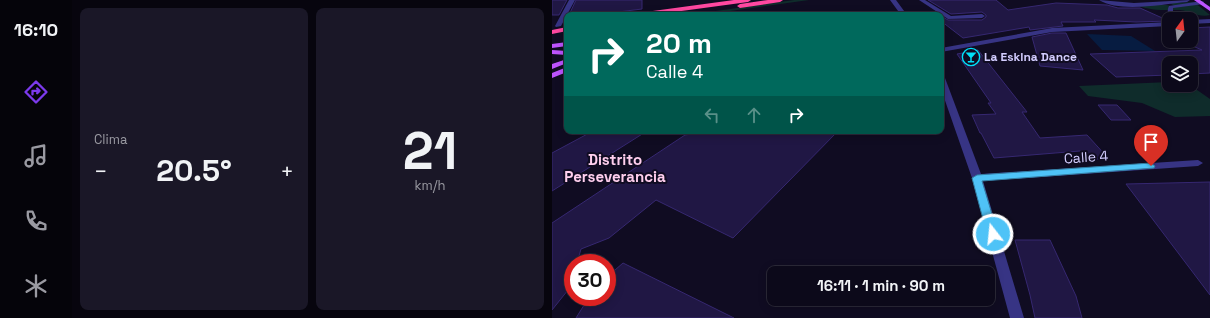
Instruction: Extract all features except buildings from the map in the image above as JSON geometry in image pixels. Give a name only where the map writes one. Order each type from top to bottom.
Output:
[{"type":"highway","points":[[660,12],[748,0]]},
{"type":"highway","points":[[694,12],[780,0]]},
{"type":"highway","points":[[554,28],[564,26]]},
{"type":"highway","points":[[554,28],[564,29]]},
{"type":"main road","points":[[1199,2],[1209,7]]},
{"type":"main road","points":[[552,46],[564,44]]},
{"type":"main road","points":[[552,52],[564,52]]},
{"type":"main road","points":[[552,67],[564,62]]},
{"type":"main road","points":[[552,76],[564,70]]},
{"type":"street","points":[[564,12],[572,0]]},
{"type":"street","points":[[893,0],[902,12]]},
{"type":"street","points":[[922,0],[941,12]]},
{"type":"street","points":[[1102,0],[1122,4],[1139,4],[1187,0]]},
{"type":"street","points":[[1170,12],[1171,7],[1199,2]]},
{"type":"street","points":[[554,28],[564,12]]},
{"type":"street","points":[[944,14],[950,18],[982,16]]},
{"type":"street","points":[[944,49],[1052,30],[1162,21]]},
{"type":"street","points":[[1198,22],[1210,21]]},
{"type":"street","points":[[944,86],[977,178],[1017,318]]},
{"type":"street","name":"Calle 4","points":[[977,178],[1198,163]]},
{"type":"green space","points":[[794,0],[809,0],[723,12],[708,12]]},
{"type":"green space","points":[[1194,2],[1210,15],[1198,15],[1198,12],[1180,10],[1152,9],[1136,5],[1148,3],[1174,6],[1170,3]]},
{"type":"green space","points":[[1162,82],[1162,92],[1198,92],[1198,91],[1210,99],[1210,116],[1175,117],[1142,103],[1088,96],[1079,86]]},
{"type":"water","points":[[1087,34],[1131,36],[1155,51],[1102,50]]},
{"type":"place","name":"La Eskina Dance","points":[[971,57]]},
{"type":"district","name":"Distrito Perseverancia","points":[[615,168]]},
{"type":"route","points":[[993,234],[977,178],[1151,166]]}]
